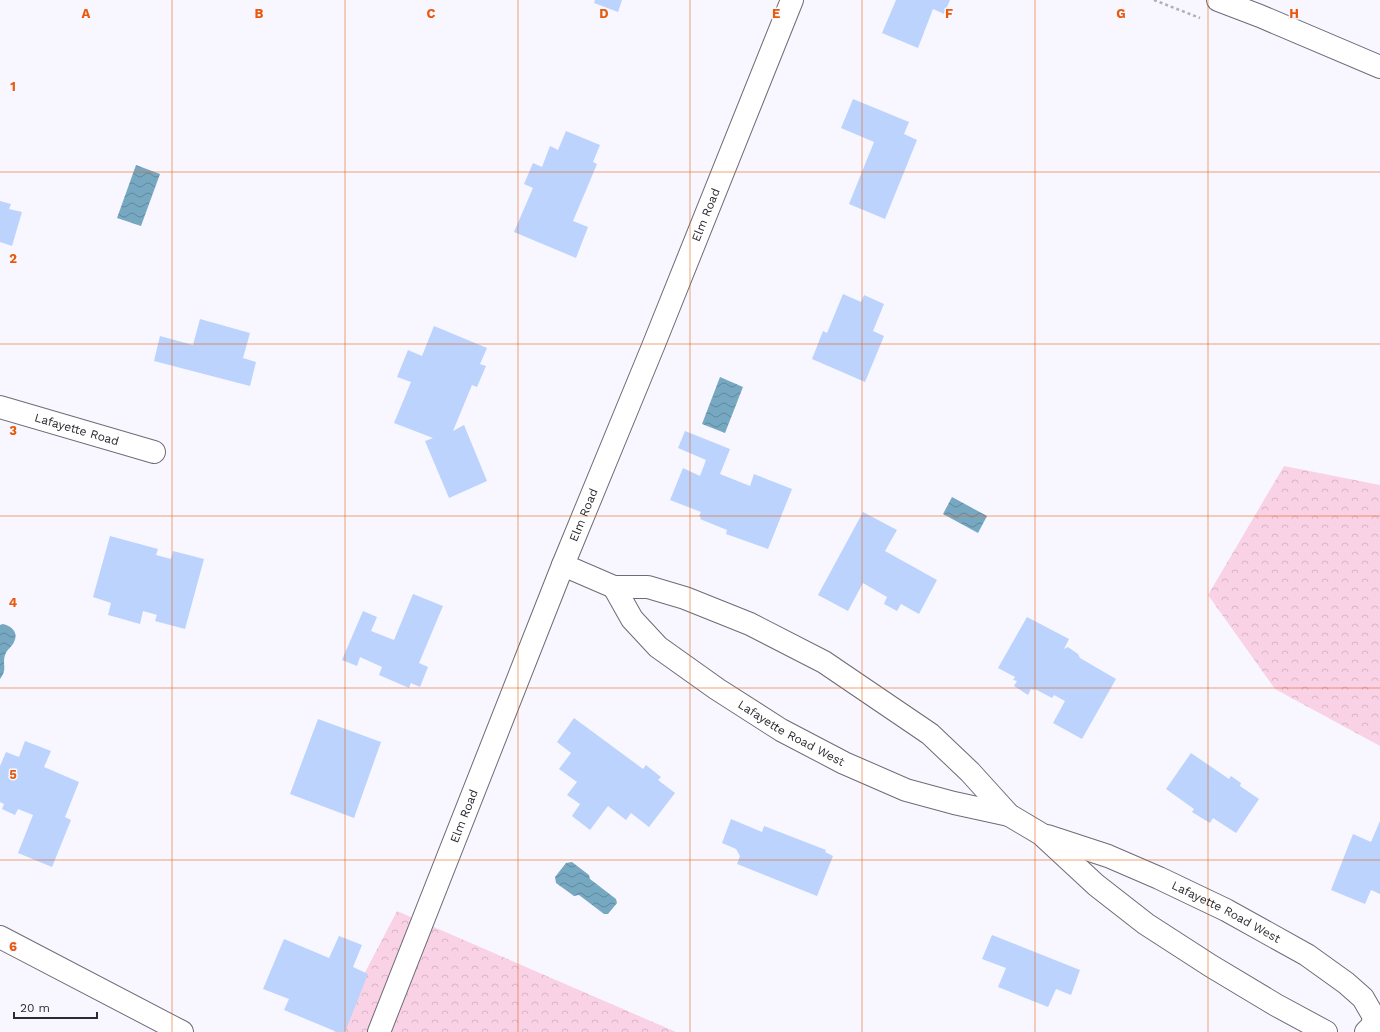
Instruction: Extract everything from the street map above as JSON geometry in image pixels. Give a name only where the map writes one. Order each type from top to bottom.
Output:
[{"type":"street","name":"Elm Road","points":[[379,1032],[563,565],[654,344],[792,0]]},
{"type":"street","points":[[1218,0],[1260,16],[1380,67]]},
{"type":"street","name":"Lafayette Road","points":[[0,407],[154,452]]},
{"type":"street","name":"Lafayette Road West","points":[[563,565],[614,587],[648,587],[685,598],[750,624],[824,662],[930,734],[970,772],[1009,815],[1041,834],[1096,885],[1146,924],[1211,966],[1276,1005],[1326,1032]]},
{"type":"street","name":"Lafayette Road West","points":[[614,587],[632,619],[658,647],[717,689],[781,730],[844,764],[906,790],[954,803],[1009,815]]},
{"type":"street","name":"Lafayette Road West","points":[[1041,834],[1108,856],[1159,878],[1226,910],[1307,955],[1346,983],[1363,998],[1374,1017],[1372,1026],[1366,1032]]},
{"type":"street","points":[[0,937],[182,1032]]},
{"type":"green space","points":[[1284,466],[1380,485],[1380,746],[1275,689],[1208,595]]},
{"type":"green space","points":[[397,911],[676,1032],[334,1032]]},
{"type":"water","points":[[136,165],[160,174],[141,226],[117,218]]},
{"type":"water","points":[[720,377],[743,387],[725,433],[702,424]]},
{"type":"water","points":[[952,497],[987,516],[978,533],[943,514]]},
{"type":"water","points":[[3,624],[12,628],[16,636],[13,644],[5,655],[4,672],[0,679],[0,625]]},
{"type":"water","points":[[572,862],[589,875],[590,879],[616,899],[617,903],[608,914],[604,914],[579,895],[574,896],[556,883],[555,877],[566,863]]},
{"type":"building","points":[[595,0],[622,0],[618,12],[594,3]]},
{"type":"building","points":[[896,0],[950,0],[944,14],[933,9],[918,48],[882,33]]},
{"type":"building","points":[[853,99],[909,122],[904,134],[917,140],[885,219],[849,204],[874,142],[841,128]]},
{"type":"building","points":[[566,131],[600,145],[593,162],[597,164],[573,221],[588,227],[576,258],[514,232],[533,188],[524,184],[533,163],[542,167],[550,146],[558,150]]},
{"type":"building","points":[[0,201],[11,204],[9,209],[22,212],[12,246],[0,242]]},
{"type":"building","points":[[843,294],[861,302],[864,295],[884,304],[873,331],[884,336],[865,382],[812,359],[823,331],[827,333]]},
{"type":"building","points":[[200,319],[250,333],[243,358],[256,362],[250,386],[154,361],[160,336],[193,345]]},
{"type":"building","points":[[434,326],[487,348],[480,364],[486,366],[477,387],[472,385],[453,431],[464,425],[487,481],[449,498],[425,441],[433,438],[394,423],[411,382],[397,377],[408,350],[422,356]]},
{"type":"building","points":[[685,431],[730,449],[720,474],[750,486],[754,474],[792,489],[768,549],[726,534],[727,530],[700,519],[701,517],[699,516],[701,512],[670,500],[683,468],[700,476],[706,460],[678,448]]},
{"type":"building","points":[[863,512],[897,530],[885,551],[937,580],[919,614],[901,604],[897,611],[884,604],[887,597],[863,583],[848,611],[818,595]]},
{"type":"building","points":[[110,536],[158,549],[156,555],[171,559],[173,551],[204,559],[185,629],[155,621],[157,615],[143,611],[140,624],[108,615],[111,603],[93,597]]},
{"type":"building","points":[[413,594],[443,606],[419,663],[428,667],[420,687],[411,683],[409,688],[379,675],[382,667],[360,657],[357,666],[342,660],[363,611],[377,617],[371,631],[394,640]]},
{"type":"building","points":[[1027,617],[1069,639],[1064,649],[1068,647],[1078,654],[1080,658],[1116,679],[1082,739],[1053,723],[1065,701],[1054,695],[1052,698],[1035,689],[1031,689],[1028,695],[1014,686],[1017,681],[1013,680],[1015,677],[998,668]]},
{"type":"building","points":[[574,718],[643,769],[646,765],[661,777],[658,780],[675,793],[649,827],[631,813],[626,820],[608,806],[590,830],[572,816],[580,804],[567,795],[577,782],[559,769],[571,753],[557,742]]},
{"type":"building","points":[[318,719],[381,742],[354,818],[290,794]]},
{"type":"building","points":[[25,741],[51,751],[44,767],[79,782],[65,817],[71,820],[52,867],[18,853],[33,815],[18,809],[15,815],[2,809],[4,804],[0,802],[0,766],[6,752],[19,757]]},
{"type":"building","points":[[1191,753],[1229,779],[1231,776],[1241,783],[1240,786],[1259,799],[1236,833],[1213,818],[1210,823],[1192,812],[1194,809],[1166,789]]},
{"type":"building","points":[[731,819],[762,832],[764,826],[826,850],[825,852],[833,856],[817,896],[737,864],[740,856],[736,849],[722,843]]},
{"type":"building","points":[[1380,821],[1380,894],[1371,890],[1365,904],[1331,890],[1353,834],[1371,842]]},
{"type":"building","points":[[992,935],[1080,970],[1071,995],[1056,989],[1048,1007],[998,987],[1006,968],[982,959]]},
{"type":"building","points":[[339,936],[362,945],[353,967],[368,974],[345,1032],[337,1032],[284,1010],[289,999],[263,989],[284,939],[329,958]]}]
